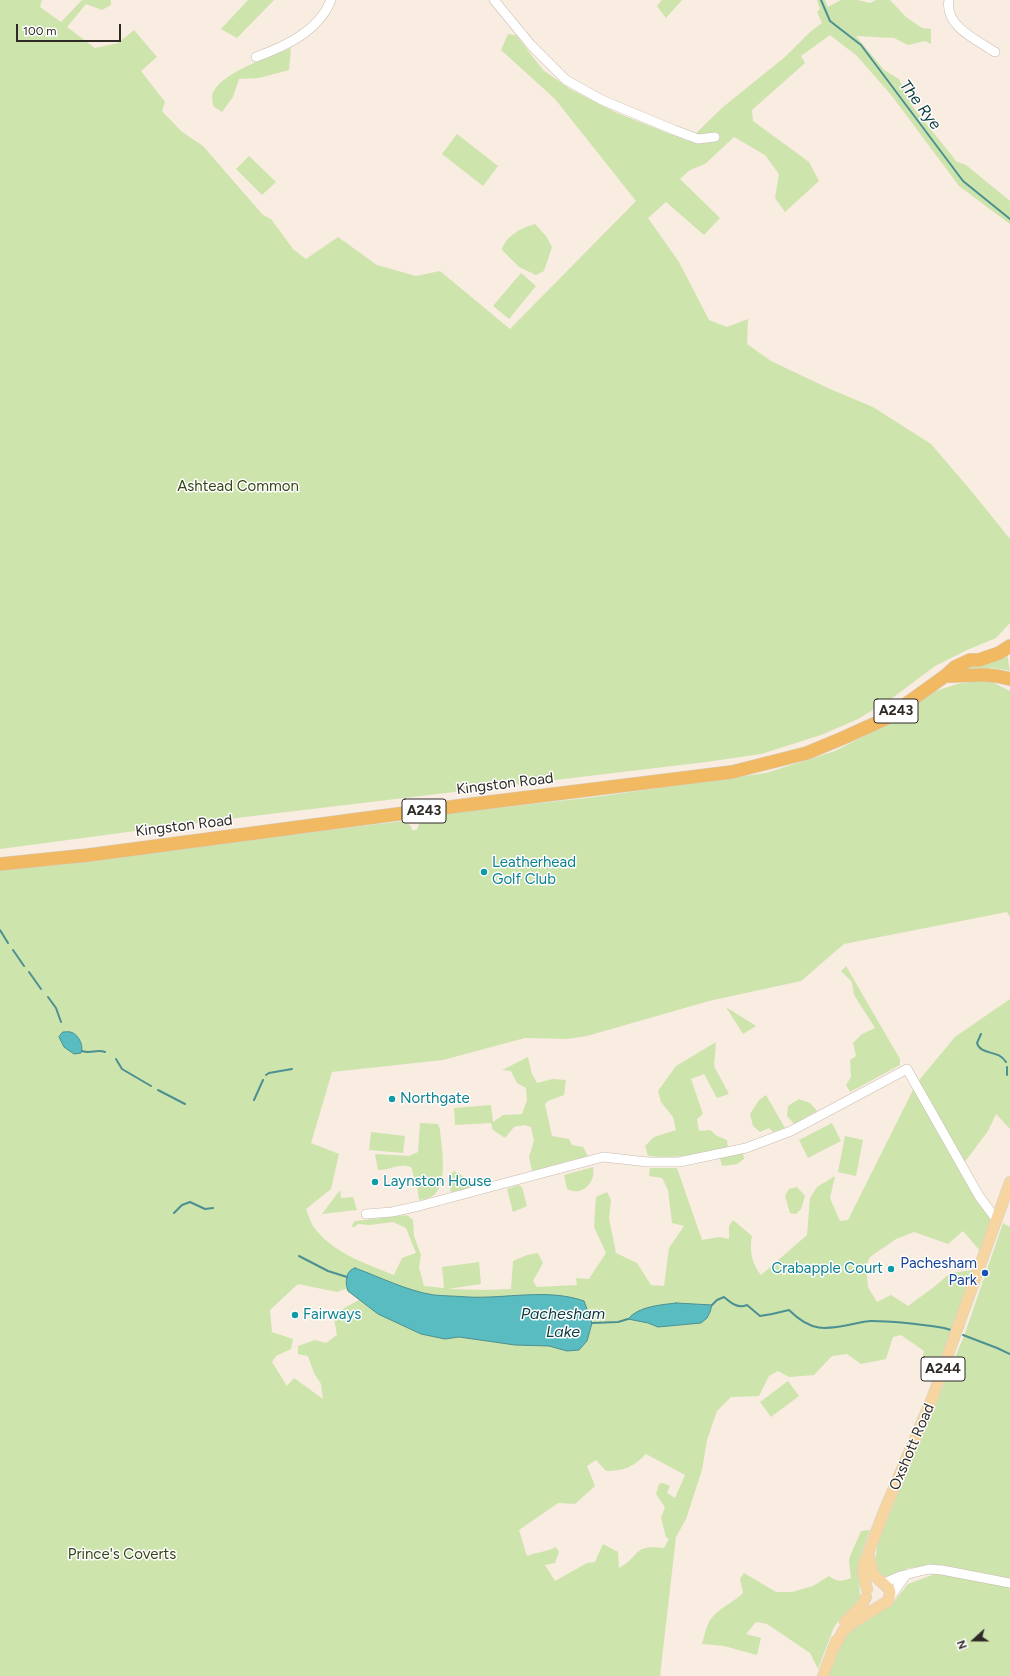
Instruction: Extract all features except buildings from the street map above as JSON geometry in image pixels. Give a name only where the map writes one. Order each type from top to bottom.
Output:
[{"type":"highway","points":[[970,660],[978,655],[995,649],[1010,637]]},
{"type":"highway","name":"Kingston Road","points":[[0,864],[88,855],[458,806],[732,772],[807,753],[885,719],[946,676],[955,667],[970,660],[986,658],[999,653],[1010,646]]},
{"type":"highway","name":"Kingston Road","points":[[946,676],[977,673],[992,674],[1010,679]]},
{"type":"main road","name":"Oxshott Road","points":[[866,1593],[864,1564],[885,1509],[933,1396],[1010,1182]]},
{"type":"main road","points":[[823,1676],[834,1648],[843,1631],[854,1622],[888,1601],[890,1597],[889,1589],[873,1574],[869,1553]]},
{"type":"main road","points":[[834,1648],[838,1633],[846,1621],[862,1605],[866,1593],[873,1582],[883,1583]]},
{"type":"main road","points":[[866,1593],[874,1605],[881,1606]]},
{"type":"street","points":[[256,57],[291,41],[314,26],[327,11],[331,0]]},
{"type":"street","points":[[494,0],[531,46],[566,80],[602,100],[698,139],[715,137]]},
{"type":"street","points":[[949,0],[949,14],[953,22],[995,52]]},
{"type":"street","points":[[366,1214],[392,1212],[419,1206],[603,1157],[648,1162],[679,1162],[746,1148],[792,1131],[907,1068],[979,1196],[996,1220]]},
{"type":"street","points":[[883,1583],[929,1569],[942,1570],[1010,1583]]},
{"type":"street","points":[[890,1597],[906,1575]]},
{"type":"green space","name":"Ashtead Common","points":[[0,0],[42,0],[40,7],[61,22],[82,0],[111,0],[111,5],[102,10],[86,4],[67,27],[95,48],[118,43],[134,30],[157,57],[141,71],[165,102],[162,111],[181,131],[203,146],[263,215],[271,219],[293,249],[306,259],[338,237],[377,265],[416,276],[440,271],[510,329],[636,201],[555,99],[501,50],[508,34],[516,35],[543,70],[570,89],[617,113],[688,141],[723,107],[785,57],[810,32],[822,23],[817,12],[820,9],[817,0],[825,0],[828,7],[841,0],[858,0],[870,3],[876,0],[890,0],[906,17],[922,28],[931,29],[931,44],[925,41],[908,45],[894,38],[856,36],[884,70],[899,79],[912,106],[957,162],[966,165],[1010,201],[1010,224],[959,186],[892,96],[857,56],[830,35],[801,56],[805,63],[752,110],[753,121],[809,162],[819,181],[785,212],[775,198],[779,174],[765,155],[734,137],[705,164],[690,170],[680,179],[720,218],[704,235],[666,202],[648,218],[679,262],[709,320],[727,327],[748,319],[747,344],[771,361],[830,389],[873,407],[931,444],[1010,539],[1010,623],[996,638],[935,666],[891,699],[858,719],[821,735],[761,754],[706,762],[203,822],[0,849]]},
{"type":"green space","points":[[248,0],[274,0],[237,38],[221,29]]},
{"type":"green space","points":[[662,0],[682,0],[666,18],[657,6]]},
{"type":"green space","points":[[291,48],[289,70],[259,78],[239,79],[233,97],[222,112],[213,106],[212,96],[216,88],[223,80],[246,67]]},
{"type":"green space","points":[[457,134],[498,166],[483,186],[442,154]]},
{"type":"green space","points":[[249,156],[276,182],[262,195],[236,169]]},
{"type":"green space","points":[[535,224],[546,236],[552,247],[544,271],[536,275],[519,267],[502,250],[507,240],[511,236],[525,227]]},
{"type":"green space","points":[[521,273],[536,286],[509,319],[493,306]]},
{"type":"green space","points":[[1007,653],[1010,671],[984,668],[959,672],[966,668]]},
{"type":"green space","name":"Prince's Coverts","points":[[975,681],[992,682],[1010,691],[1010,917],[1007,912],[844,944],[801,981],[709,1001],[587,1036],[567,1039],[525,1038],[443,1060],[332,1072],[311,1143],[339,1154],[331,1189],[306,1209],[313,1226],[320,1235],[339,1250],[361,1262],[394,1275],[402,1258],[416,1253],[406,1228],[393,1222],[370,1225],[358,1224],[353,1228],[352,1225],[355,1221],[407,1215],[413,1220],[414,1236],[421,1255],[419,1267],[424,1286],[444,1288],[442,1267],[479,1262],[481,1284],[448,1289],[511,1289],[513,1261],[527,1255],[538,1253],[543,1263],[533,1281],[537,1287],[577,1285],[576,1278],[589,1279],[606,1253],[594,1227],[596,1197],[607,1192],[611,1200],[609,1218],[616,1253],[637,1263],[651,1285],[664,1286],[669,1248],[684,1226],[672,1223],[668,1190],[662,1178],[649,1176],[650,1168],[677,1168],[702,1240],[719,1237],[729,1239],[729,1226],[733,1220],[752,1236],[751,1246],[753,1262],[761,1275],[807,1235],[810,1198],[817,1187],[835,1176],[830,1198],[840,1221],[848,1220],[913,1090],[920,1079],[955,1037],[1010,999],[1010,1129],[996,1114],[988,1131],[964,1163],[991,1219],[980,1251],[963,1231],[948,1244],[914,1232],[896,1239],[870,1257],[866,1266],[868,1287],[877,1302],[891,1295],[908,1306],[950,1273],[973,1270],[938,1371],[921,1367],[924,1351],[901,1335],[893,1337],[886,1359],[861,1364],[847,1354],[832,1356],[814,1375],[789,1377],[778,1371],[769,1376],[759,1396],[731,1397],[717,1411],[707,1440],[702,1470],[686,1519],[676,1537],[660,1676],[0,1676],[0,869],[404,821],[411,826],[412,830],[417,830],[423,818],[443,814],[595,797],[766,773],[835,751],[876,730],[936,691],[957,684]],"holes":[[[298,1284],[337,1292],[345,1289],[359,1300],[333,1314],[337,1335],[326,1343],[315,1340],[298,1346],[298,1354],[308,1356],[314,1373],[321,1384],[323,1399],[294,1378],[287,1386],[272,1362],[276,1356],[291,1349],[293,1339],[272,1332],[270,1310]],[[646,1454],[685,1475],[675,1498],[667,1493],[670,1486],[663,1483],[659,1484],[656,1494],[665,1507],[661,1518],[666,1537],[669,1539],[664,1548],[654,1547],[642,1549],[619,1568],[618,1552],[603,1544],[595,1562],[587,1563],[555,1581],[545,1565],[555,1563],[559,1552],[556,1547],[527,1556],[519,1530],[558,1503],[575,1504],[595,1486],[587,1466],[596,1460],[606,1471],[623,1469],[637,1462]]]},
{"type":"green space","points":[[846,966],[900,1059],[900,1065],[850,1092],[846,1085],[851,1077],[850,1060],[856,1056],[853,1043],[862,1034],[875,1028],[854,995],[852,982],[841,971]]},
{"type":"green space","points":[[726,1007],[756,1026],[743,1034]]},
{"type":"green space","points":[[716,1042],[714,1066],[729,1094],[717,1098],[704,1074],[691,1079],[703,1114],[697,1119],[699,1131],[710,1130],[717,1136],[727,1140],[728,1148],[678,1156],[648,1156],[645,1146],[654,1137],[676,1130],[673,1117],[661,1102],[658,1091],[676,1066]]},
{"type":"green space","points":[[528,1057],[532,1074],[537,1083],[553,1079],[566,1080],[564,1095],[548,1101],[545,1104],[552,1136],[569,1139],[572,1145],[583,1147],[588,1156],[532,1171],[529,1157],[534,1141],[531,1127],[524,1125],[514,1127],[505,1138],[493,1130],[491,1123],[455,1125],[454,1108],[491,1105],[493,1122],[503,1115],[522,1114],[527,1100],[526,1088],[517,1083],[511,1071],[502,1070]]},
{"type":"green space","points":[[766,1095],[785,1128],[773,1132],[769,1128],[760,1132],[753,1126],[750,1114],[759,1100]]},
{"type":"green space","points":[[799,1099],[810,1103],[817,1111],[794,1124],[787,1116],[788,1106]]},
{"type":"green space","points":[[420,1123],[438,1124],[440,1129],[443,1171],[440,1187],[436,1193],[426,1199],[419,1200],[417,1186],[411,1167],[398,1166],[378,1170],[375,1154],[409,1156],[418,1152]]},
{"type":"green space","points":[[832,1123],[841,1141],[808,1158],[799,1140]]},
{"type":"green space","points":[[371,1132],[405,1136],[403,1153],[369,1150]]},
{"type":"green space","points":[[845,1136],[863,1140],[856,1176],[838,1172]]},
{"type":"green space","points":[[743,1153],[744,1159],[737,1164],[722,1166],[720,1158]]},
{"type":"green space","points":[[593,1167],[592,1178],[587,1187],[578,1191],[567,1189],[564,1175]]},
{"type":"green space","points":[[454,1171],[477,1184],[477,1186],[452,1192],[450,1191],[452,1173]]},
{"type":"green space","points":[[518,1185],[522,1187],[527,1206],[513,1212],[507,1189]]},
{"type":"green space","points":[[797,1187],[805,1196],[801,1209],[796,1214],[790,1213],[785,1196],[789,1189]]},
{"type":"green space","points":[[340,1190],[341,1198],[353,1197],[357,1210],[322,1214]]},
{"type":"green space","points":[[1003,1223],[1010,1227],[1010,1676],[826,1676],[842,1637],[857,1622],[892,1604],[908,1584],[932,1575],[931,1566],[908,1568],[898,1574],[885,1577],[878,1573],[875,1561],[878,1541],[964,1336]]},
{"type":"green space","points":[[788,1381],[799,1396],[771,1417],[760,1402]]},
{"type":"green space","points":[[870,1530],[858,1563],[860,1596],[855,1607],[843,1616],[834,1627],[818,1669],[810,1653],[767,1624],[756,1622],[746,1634],[761,1638],[757,1655],[724,1646],[702,1644],[707,1627],[712,1617],[743,1593],[740,1579],[744,1573],[776,1592],[792,1592],[813,1586],[829,1576],[842,1581],[851,1578],[849,1561],[850,1556],[861,1531]]},
{"type":"water","points":[[63,1032],[72,1032],[77,1036],[81,1044],[81,1053],[74,1054],[64,1047],[59,1037]]},
{"type":"water","name":"Pachesham Lake","points":[[355,1268],[404,1287],[434,1295],[482,1297],[556,1295],[570,1297],[584,1301],[592,1323],[587,1341],[579,1350],[567,1351],[549,1346],[515,1345],[459,1337],[445,1339],[421,1334],[378,1314],[348,1291],[346,1284],[347,1277],[349,1272]]},
{"type":"water","points":[[676,1303],[712,1305],[707,1318],[701,1323],[658,1327],[648,1323],[628,1319],[638,1311],[644,1309]]},
{"type":"waterway","name":"The Rye","points":[[821,0],[830,21],[861,45],[963,181],[1010,219]]},
{"type":"waterway","points":[[0,930],[8,943]]},
{"type":"waterway","points":[[13,950],[24,966]]},
{"type":"waterway","points":[[29,972],[41,989]]},
{"type":"waterway","points":[[48,997],[56,1008],[61,1022]]},
{"type":"waterway","points":[[981,1034],[977,1043],[979,1047],[982,1050],[999,1055],[1006,1062]]},
{"type":"waterway","points":[[82,1051],[105,1052]]},
{"type":"waterway","points":[[116,1059],[122,1069],[151,1086]]},
{"type":"waterway","points":[[1007,1067],[1007,1075]]},
{"type":"waterway","points":[[266,1075],[269,1073],[292,1069]]},
{"type":"waterway","points":[[254,1100],[263,1080]]},
{"type":"waterway","points":[[158,1090],[185,1104]]},
{"type":"waterway","points":[[174,1213],[182,1205],[190,1202],[205,1209],[213,1208]]},
{"type":"waterway","points":[[299,1256],[328,1271],[347,1277]]},
{"type":"waterway","points":[[712,1305],[717,1300],[724,1297],[738,1306],[747,1305],[760,1316],[789,1310],[804,1322],[819,1328],[834,1327],[866,1321],[880,1321],[917,1324],[951,1330]]},
{"type":"waterway","points":[[592,1323],[618,1322],[628,1319]]},
{"type":"waterway","points":[[963,1335],[1010,1354]]},
{"type":"place","name":"Leatherhead Golf Club","points":[[484,872]]},
{"type":"place","name":"Northgate","points":[[392,1099]]},
{"type":"place","name":"Laynston House","points":[[375,1182]]},
{"type":"place","name":"Crabapple Court","points":[[891,1269]]},
{"type":"place","name":"Pachesham Park","points":[[985,1273]]},
{"type":"place","name":"Fairways","points":[[295,1315]]}]
